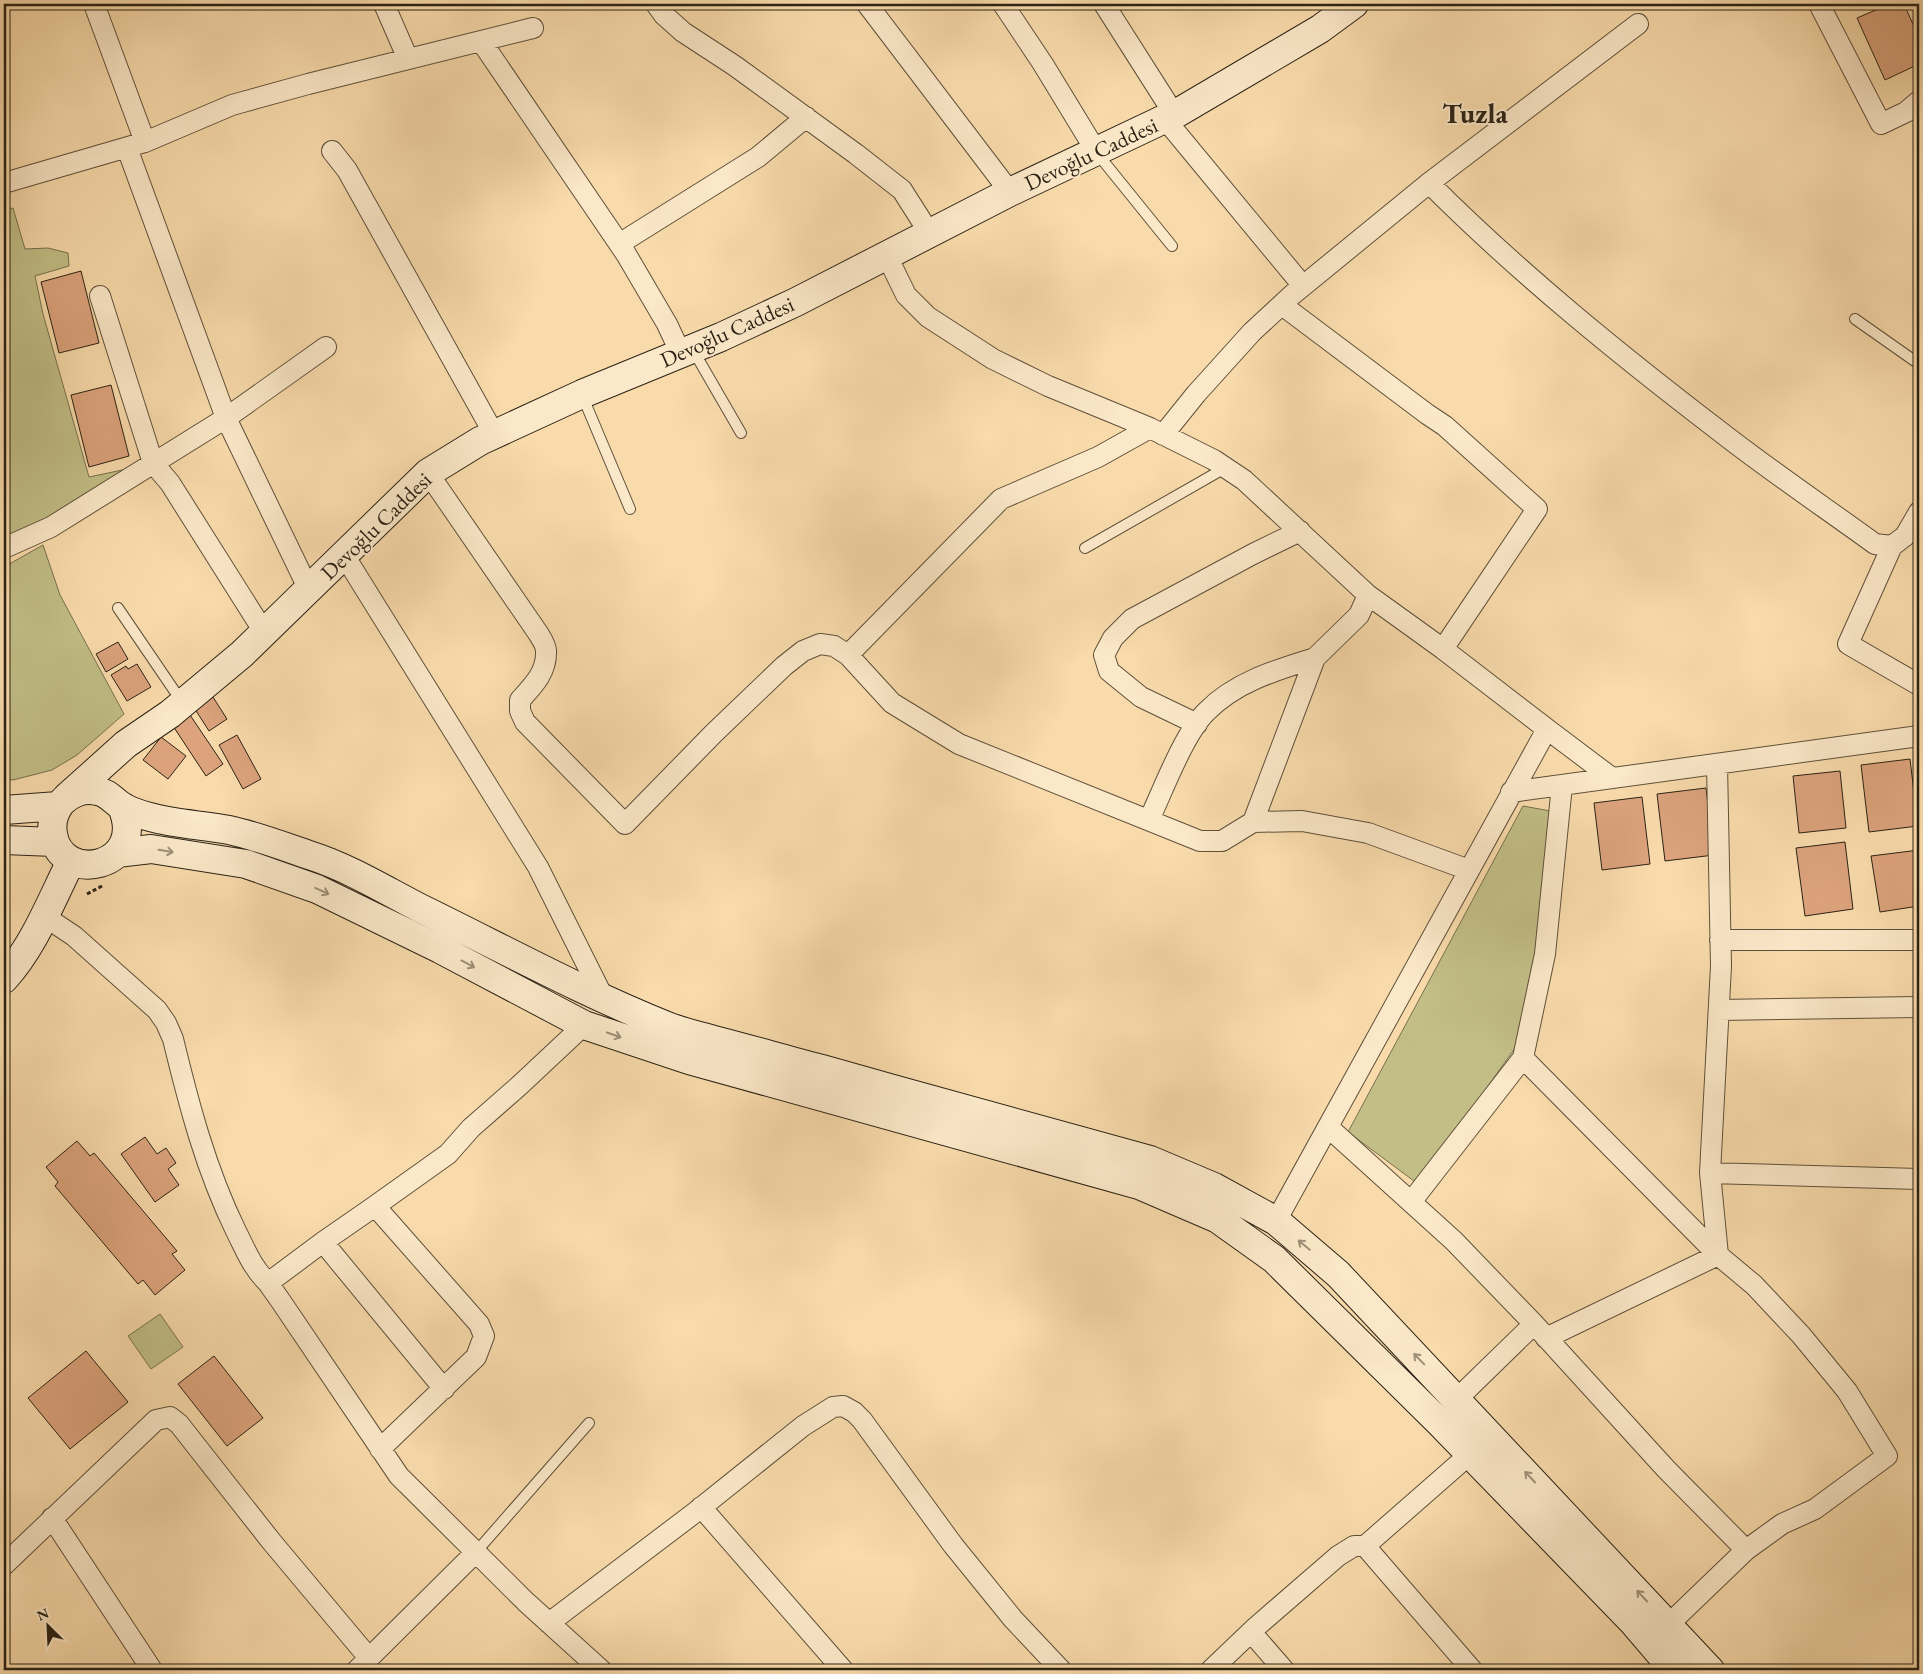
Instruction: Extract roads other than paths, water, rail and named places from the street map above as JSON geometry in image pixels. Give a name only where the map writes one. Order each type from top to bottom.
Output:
[{"type":"street","points":[[94,4],[136,145],[226,418],[309,590]]},
{"type":"street","points":[[384,4],[408,59]]},
{"type":"street","points":[[656,4],[664,15],[683,32],[806,117],[902,190],[930,234]]},
{"type":"street","points":[[866,4],[1010,192]]},
{"type":"street","points":[[1003,4],[1043,64],[1096,151]]},
{"type":"street","points":[[1104,4],[1169,116],[1303,286]]},
{"type":"street","name":"Devoğlu Caddesi","points":[[150,729],[242,654],[428,473],[494,434],[582,394],[754,322],[1010,192],[1169,116],[1320,29],[1354,4]]},
{"type":"street","points":[[1819,4],[1881,124],[1906,112],[1919,101]]},
{"type":"street","points":[[848,655],[1001,499],[1157,431],[1196,394],[1252,332],[1303,286],[1429,183],[1638,24]]},
{"type":"street","points":[[4,183],[136,145],[232,106],[308,84],[533,28]]},
{"type":"street","points":[[481,41],[619,244],[668,324],[687,351]]},
{"type":"street","points":[[619,244],[758,157],[806,117]]},
{"type":"street","points":[[332,151],[348,170],[494,434]]},
{"type":"street","points":[[1429,183],[1479,233],[1570,313],[1723,434],[1875,544],[1892,546]]},
{"type":"street","points":[[887,256],[906,294],[928,317],[1001,363],[1048,386],[1157,431],[1244,480],[1368,595],[1444,649],[1612,778]]},
{"type":"street","points":[[100,296],[153,463],[170,483],[264,632]]},
{"type":"street","points":[[1282,305],[1445,426],[1537,509],[1444,649]]},
{"type":"street","points":[[4,548],[51,527],[226,418],[326,348]]},
{"type":"street","points":[[428,473],[538,633],[547,650],[543,670],[535,684],[520,700],[520,711],[526,722],[625,824],[714,733],[784,666],[803,651],[820,644],[834,646],[848,655],[892,703],[959,744],[1200,841],[1222,841],[1253,822],[1302,821],[1368,833],[1468,870]]},
{"type":"street","points":[[1919,512],[1904,536],[1892,546],[1848,644],[1919,685]]},
{"type":"street","points":[[1197,724],[1141,697],[1109,671],[1104,655],[1112,638],[1132,619],[1245,558],[1300,531]]},
{"type":"street","points":[[344,556],[538,867],[604,999]]},
{"type":"street","points":[[1253,822],[1315,658],[1359,614],[1368,595]]},
{"type":"street","points":[[1149,820],[1186,741],[1205,713],[1230,691],[1270,671],[1315,658]]},
{"type":"street","points":[[4,979],[17,964],[44,916],[63,851],[52,830],[53,818],[62,802],[126,744],[150,729]]},
{"type":"street","points":[[4,840],[63,851],[83,865],[96,865],[108,861],[118,853],[128,831],[126,818],[118,802],[122,771],[150,729]]},
{"type":"street","points":[[1276,1221],[1547,729]]},
{"type":"street","points":[[1511,792],[1919,736]]},
{"type":"street","points":[[1717,764],[1720,940],[1719,1010],[1710,1173],[1718,1256]]},
{"type":"street","points":[[1411,1202],[1523,1058],[1545,954],[1562,785]]},
{"type":"street","points":[[4,810],[62,802],[78,792],[90,790],[102,792],[118,802],[151,817],[232,831],[326,860],[604,999],[670,1028],[1150,1160],[1214,1186],[1276,1221],[1338,1274],[1669,1624],[1710,1670]]},
{"type":"street","points":[[118,853],[151,849],[246,864],[317,889],[440,949],[584,1025],[689,1060],[1139,1186],[1218,1219],[1274,1259],[1470,1454],[1632,1621],[1674,1670]]},
{"type":"street","points":[[44,916],[74,936],[157,1010],[166,1023],[173,1039],[206,1161],[230,1218],[256,1270],[268,1283],[399,1476],[549,1623],[601,1670]]},
{"type":"street","points":[[1720,940],[1919,940]]},
{"type":"street","points":[[1719,1010],[1919,1007]]},
{"type":"street","points":[[268,1283],[448,1154],[471,1128],[584,1025]]},
{"type":"street","points":[[1523,1058],[1718,1256],[1754,1285],[1801,1335],[1847,1391],[1887,1456],[1815,1509],[1782,1524],[1746,1550],[1669,1624]]},
{"type":"street","points":[[1328,1128],[1454,1241],[1540,1331],[1666,1469],[1746,1550]]},
{"type":"street","points":[[1710,1173],[1919,1179]]},
{"type":"street","points":[[375,1206],[479,1324],[484,1336],[476,1357],[380,1449]]},
{"type":"street","points":[[323,1242],[444,1389]]},
{"type":"street","points":[[1457,1399],[1540,1331],[1718,1256]]},
{"type":"street","points":[[549,1623],[803,1426],[833,1407],[843,1406],[854,1412],[862,1420],[953,1545],[1013,1619],[1061,1670]]},
{"type":"street","points":[[4,1565],[156,1420],[170,1417],[179,1424],[272,1541],[363,1664],[476,1552]]},
{"type":"street","points":[[1211,1670],[1251,1632],[1338,1556],[1354,1546],[1365,1546],[1470,1454]]},
{"type":"street","points":[[701,1507],[843,1670]]},
{"type":"street","points":[[52,1518],[152,1670]]},
{"type":"street","points":[[1365,1546],[1472,1670]]},
{"type":"street","points":[[1251,1632],[1284,1670]]},
{"type":"lane","points":[[1096,151],[1172,246]]},
{"type":"lane","points":[[1855,319],[1919,364]]},
{"type":"lane","points":[[687,351],[740,433]]},
{"type":"lane","points":[[582,394],[630,509]]},
{"type":"lane","points":[[1085,548],[1225,468]]},
{"type":"lane","points":[[118,608],[183,703]]},
{"type":"lane","points":[[476,1552],[589,1423]]},
{"type":"district","name":"Tuzla","points":[[1475,113]]}]
